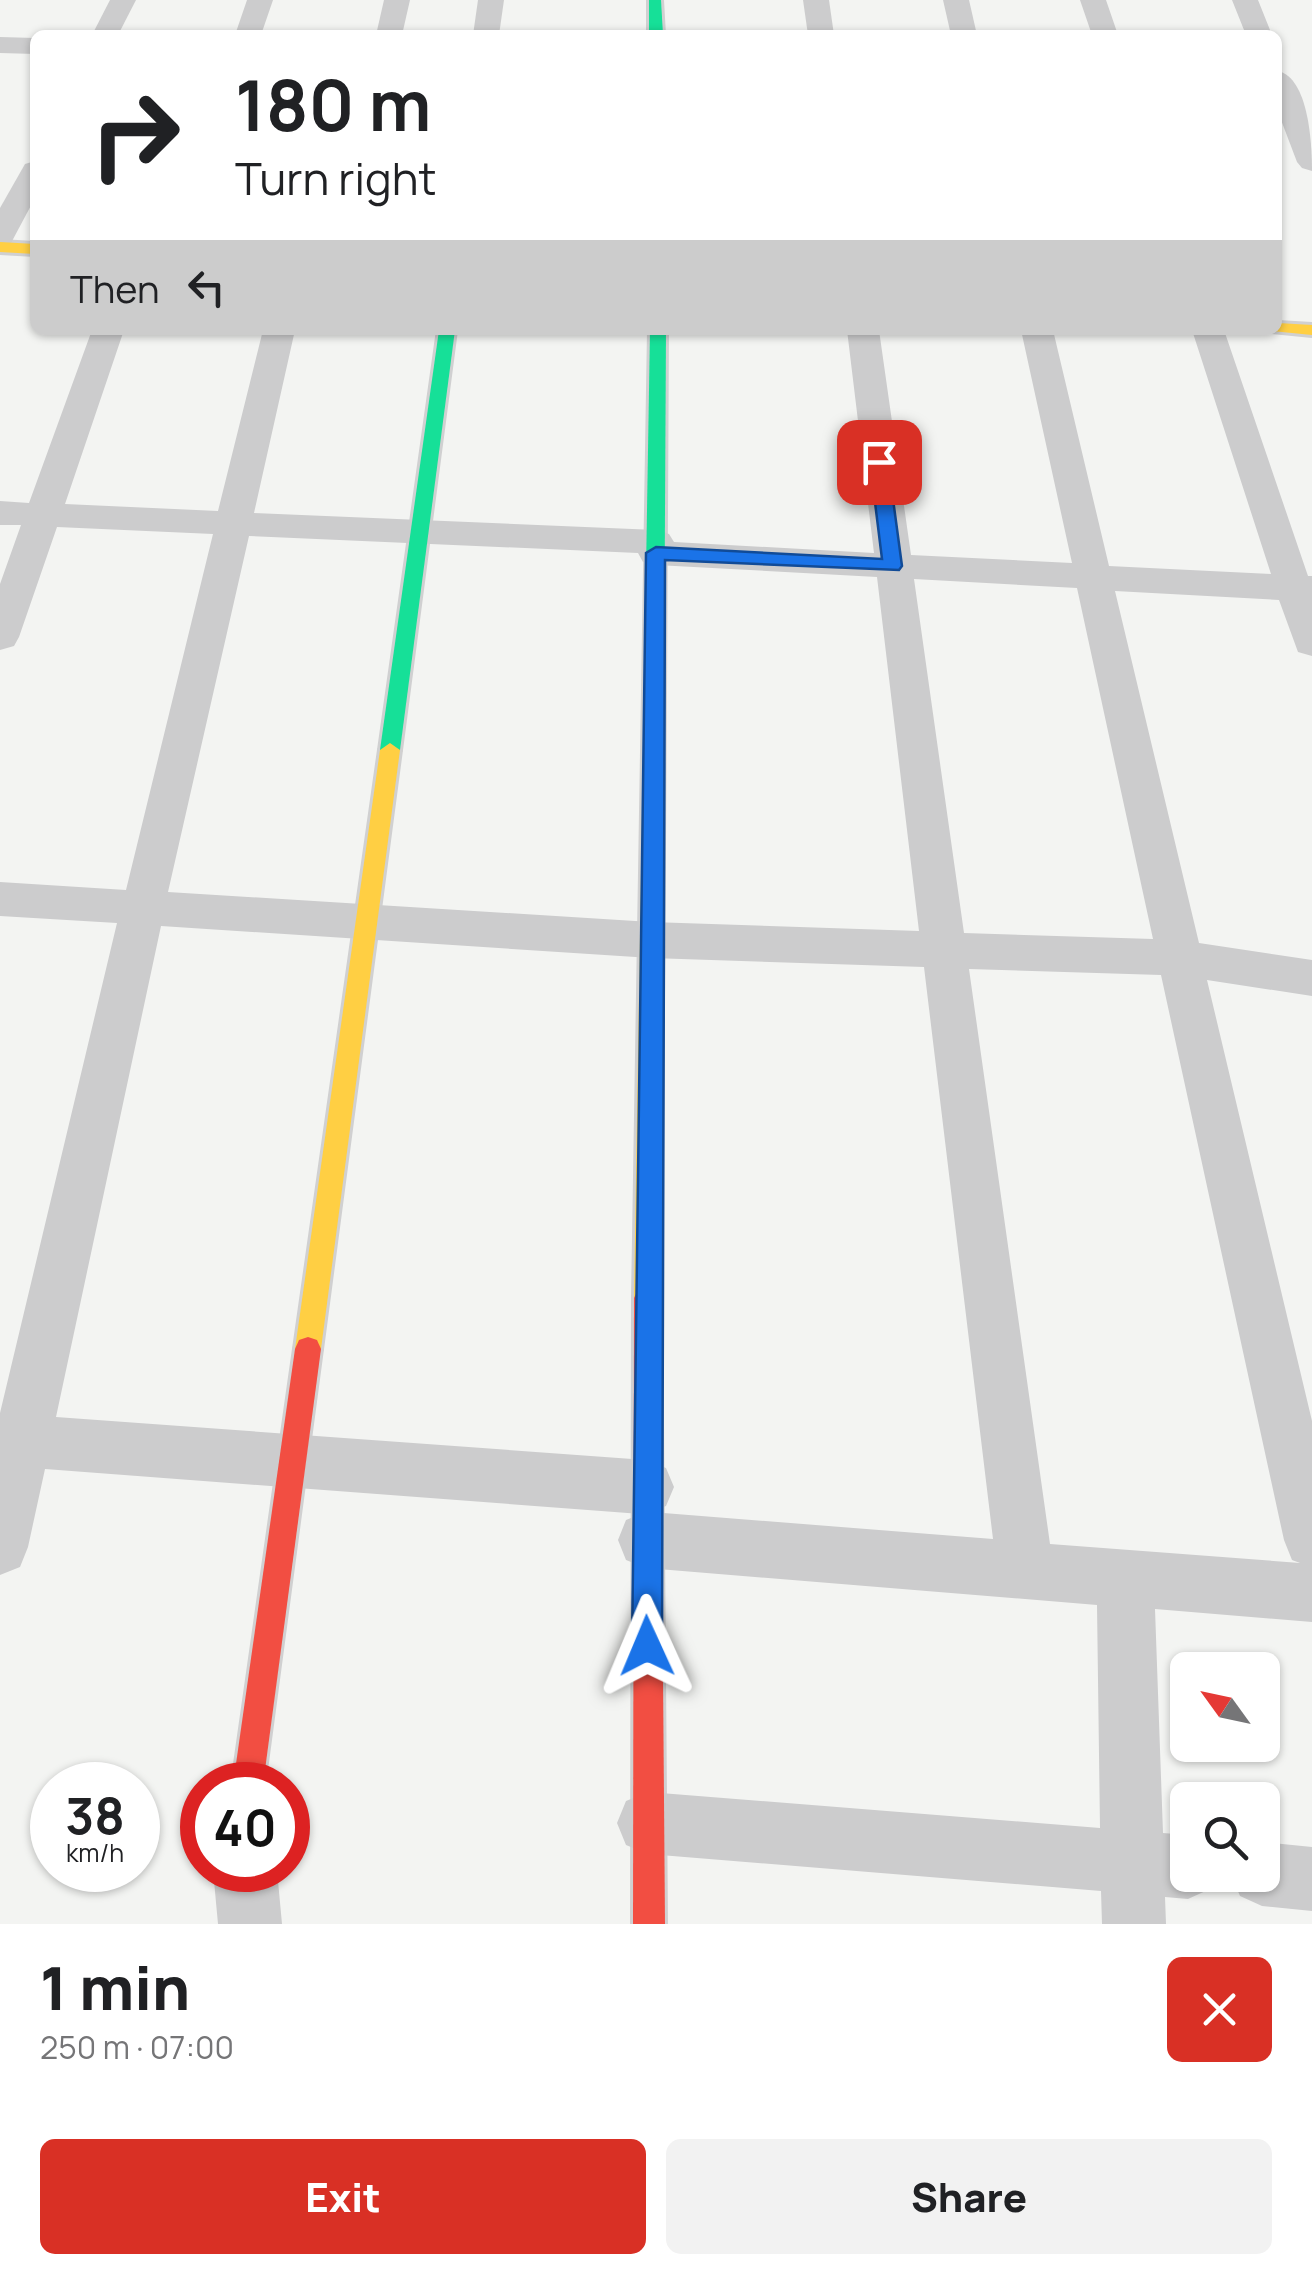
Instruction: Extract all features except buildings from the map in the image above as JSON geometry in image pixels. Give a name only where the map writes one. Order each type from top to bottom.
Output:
[{"type":"street","points":[[108,30],[123,0]]},
{"type":"street","points":[[250,30],[260,0]]},
{"type":"street","points":[[390,30],[396,0]]},
{"type":"street","points":[[487,30],[491,0]]},
{"type":"street","points":[[655,0],[656,30]]},
{"type":"street","points":[[816,0],[820,30]]},
{"type":"street","points":[[956,0],[963,30]]},
{"type":"street","points":[[1093,0],[1103,30]]},
{"type":"street","points":[[1244,0],[1257,30]]},
{"type":"street","points":[[0,45],[30,46]]},
{"type":"street","points":[[1289,97],[1312,162]]},
{"type":"street","points":[[0,237],[30,180]]},
{"type":"street","points":[[0,247],[30,250]]},
{"type":"street","points":[[1282,328],[1312,330]]},
{"type":"street","points":[[0,637],[106,335]]},
{"type":"street","points":[[0,1547],[12,1440],[143,908],[277,335]]},
{"type":"street","points":[[251,1762],[447,335]]},
{"type":"street","points":[[649,1924],[646,1514],[658,335]]},
{"type":"street","points":[[864,335],[1025,1570]]},
{"type":"street","points":[[1038,335],[1312,1540]]},
{"type":"street","points":[[1210,335],[1303,588],[1312,643]]},
{"type":"street","points":[[0,512],[422,532],[892,566],[1303,588]]},
{"type":"street","points":[[0,899],[652,940],[944,953],[1180,958],[1312,978]]},
{"type":"street","points":[[12,1440],[295,1461],[1025,1570],[1312,1593]]},
{"type":"street","points":[[1125,1578],[1160,1864],[1134,1924]]},
{"type":"street","points":[[648,1823],[1160,1864]]},
{"type":"street","points":[[1280,1876],[1312,1880]]},
{"type":"street","points":[[247,1892],[250,1924]]},
{"type":"traffic: fast","points":[[655,0],[656,30]]},
{"type":"traffic: fast","points":[[390,750],[446,335]]},
{"type":"traffic: fast","points":[[654,691],[658,335]]},
{"type":"traffic: slow","points":[[0,247],[30,249]]},
{"type":"traffic: slow","points":[[1282,328],[1312,330]]},
{"type":"traffic: slow","points":[[647,1298],[654,691]]},
{"type":"traffic: slow","points":[[308,1349],[390,750]]},
{"type":"traffic: jam","points":[[647,1298],[649,1924]]},
{"type":"traffic: jam","points":[[251,1762],[308,1349]]},
{"type":"route","points":[[647,1646],[645,1516],[656,553],[892,566],[879,462]]}]
